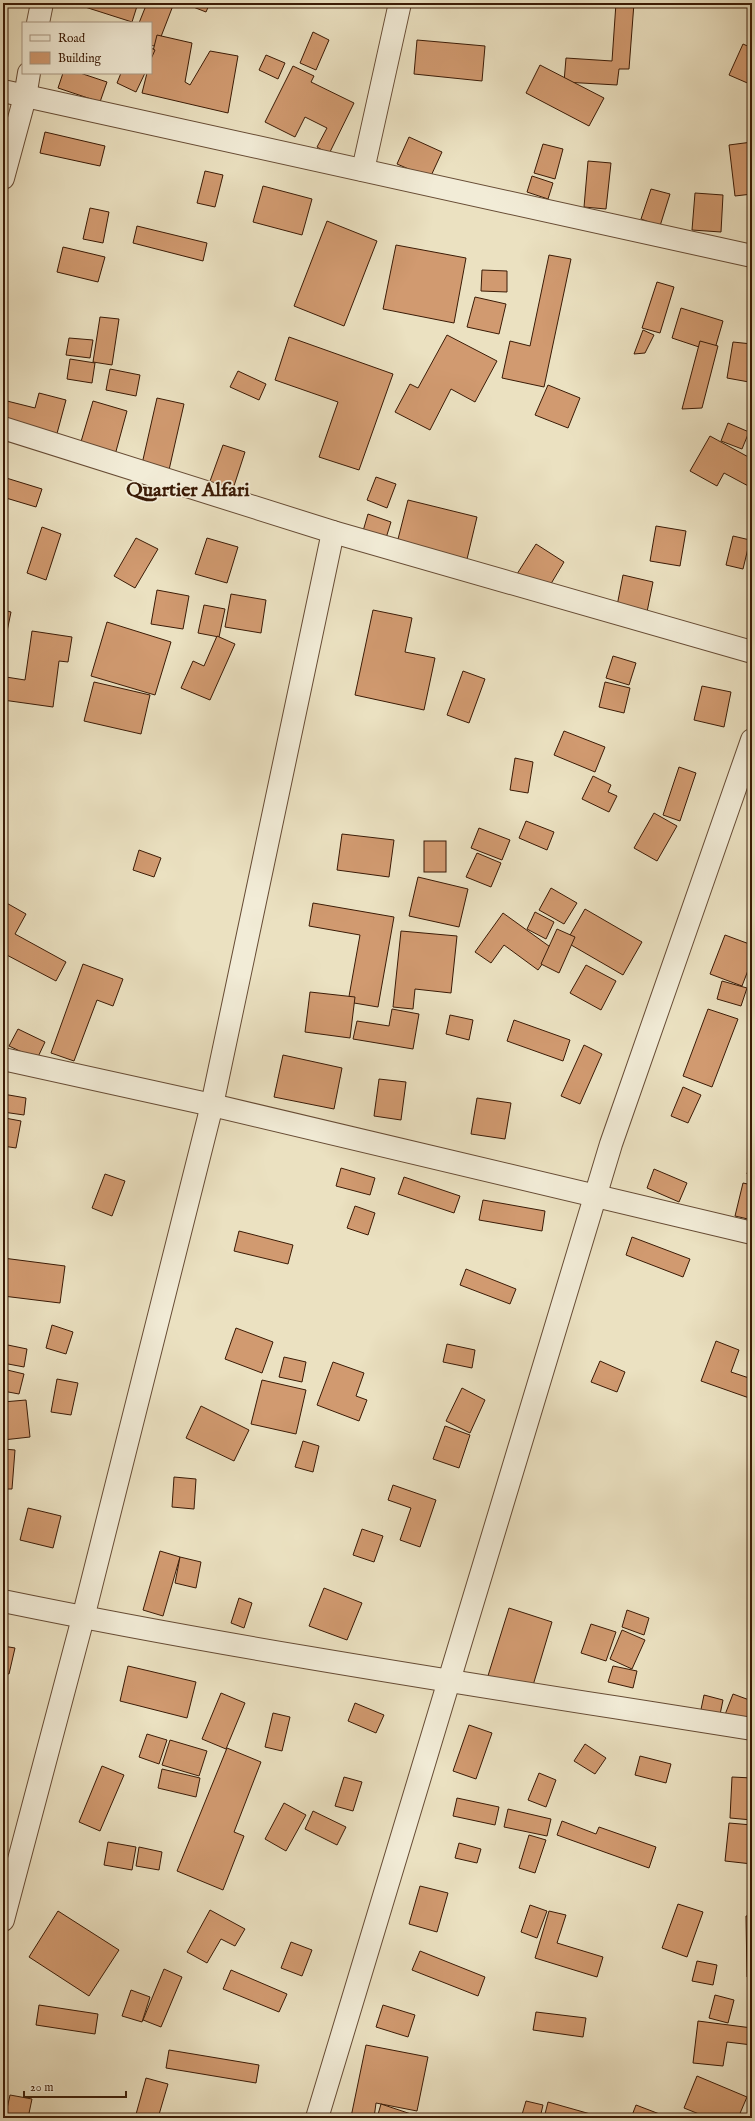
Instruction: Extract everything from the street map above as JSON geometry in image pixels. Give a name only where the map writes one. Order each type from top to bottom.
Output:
[{"type":"street","points":[[38,22],[42,3]]},
{"type":"street","points":[[363,170],[400,3]]},
{"type":"street","points":[[3,178],[25,97],[29,74]]},
{"type":"street","points":[[3,91],[752,256]]},
{"type":"street","points":[[3,428],[333,532],[752,652]]},
{"type":"street","points":[[3,1920],[83,1618],[212,1105],[333,532]]},
{"type":"street","points":[[317,2118],[610,1144],[752,740]]},
{"type":"street","points":[[3,1060],[212,1105],[752,1233]]},
{"type":"street","points":[[3,1601],[83,1618],[448,1681],[752,1729]]},
{"type":"building","points":[[87,3],[138,3],[132,22],[85,7]]},
{"type":"building","points":[[147,3],[174,3],[157,47],[152,45],[152,22],[139,22]]},
{"type":"building","points":[[183,3],[210,3],[206,12]]},
{"type":"building","points":[[616,3],[634,3],[629,69],[619,69],[617,85],[564,82],[566,58],[612,61]]},
{"type":"building","points":[[313,32],[329,40],[316,70],[300,63]]},
{"type":"building","points":[[157,35],[192,43],[185,82],[190,85],[210,51],[238,56],[228,113],[142,93],[147,74],[152,74],[152,55]]},
{"type":"building","points":[[417,40],[485,46],[482,81],[414,74]]},
{"type":"building","points":[[743,44],[752,48],[752,85],[729,75]]},
{"type":"building","points":[[152,48],[155,50],[152,57]]},
{"type":"building","points":[[266,55],[285,63],[278,79],[259,70]]},
{"type":"building","points":[[540,65],[604,98],[589,126],[526,93]]},
{"type":"building","points":[[293,66],[314,76],[311,82],[354,103],[329,154],[317,147],[327,128],[305,117],[295,137],[265,122]]},
{"type":"building","points":[[63,74],[83,74],[107,82],[100,102],[58,88]]},
{"type":"building","points":[[121,74],[145,74],[136,92],[117,83]]},
{"type":"building","points":[[45,132],[105,146],[100,166],[40,153]]},
{"type":"building","points":[[409,137],[442,152],[430,178],[397,164]]},
{"type":"building","points":[[752,142],[752,194],[735,196],[729,145]]},
{"type":"building","points":[[543,144],[563,149],[555,179],[534,173]]},
{"type":"building","points":[[588,161],[611,163],[606,209],[584,207]]},
{"type":"building","points":[[205,171],[223,175],[215,207],[197,203]]},
{"type":"building","points":[[532,176],[553,183],[548,199],[527,192]]},
{"type":"building","points":[[263,186],[312,199],[302,235],[253,222]]},
{"type":"building","points":[[651,189],[670,194],[660,226],[641,219]]},
{"type":"building","points":[[695,193],[723,195],[721,232],[692,230]]},
{"type":"building","points":[[90,208],[109,212],[103,243],[83,239]]},
{"type":"building","points":[[327,221],[377,241],[344,326],[294,306]]},
{"type":"building","points":[[137,226],[207,243],[203,261],[133,243]]},
{"type":"building","points":[[396,245],[466,258],[454,323],[383,309]]},
{"type":"building","points":[[63,247],[105,257],[98,282],[57,272]]},
{"type":"building","points":[[549,255],[571,259],[544,387],[502,378],[510,341],[530,346]]},
{"type":"building","points":[[482,270],[507,271],[507,292],[481,291]]},
{"type":"building","points":[[657,282],[674,287],[660,333],[642,328]]},
{"type":"building","points":[[475,297],[506,304],[499,334],[467,327]]},
{"type":"building","points":[[681,308],[723,321],[714,352],[672,338]]},
{"type":"building","points":[[100,317],[119,319],[112,365],[93,362]]},
{"type":"building","points":[[643,330],[654,335],[645,353],[634,354]]},
{"type":"building","points":[[447,335],[497,361],[475,402],[451,389],[430,430],[395,412],[410,384],[418,388]]},
{"type":"building","points":[[289,337],[393,374],[359,470],[319,457],[338,402],[275,380]]},
{"type":"building","points":[[69,338],[93,340],[90,358],[66,355]]},
{"type":"building","points":[[700,341],[718,346],[702,408],[682,409]]},
{"type":"building","points":[[733,342],[752,344],[752,365],[749,382],[727,378]]},
{"type":"building","points":[[70,359],[95,363],[92,383],[67,379]]},
{"type":"building","points":[[110,369],[140,375],[136,396],[106,390]]},
{"type":"building","points":[[238,371],[266,384],[259,400],[230,387]]},
{"type":"building","points":[[548,385],[580,398],[568,428],[535,415]]},
{"type":"building","points":[[39,393],[66,400],[55,441],[3,428],[3,400],[35,408]]},
{"type":"building","points":[[157,398],[184,404],[169,470],[142,464]]},
{"type":"building","points":[[93,401],[127,411],[115,455],[80,445]]},
{"type":"building","points":[[728,423],[749,432],[742,449],[721,441]]},
{"type":"building","points":[[710,436],[752,459],[752,488],[724,473],[717,486],[690,471]]},
{"type":"building","points":[[223,445],[245,452],[232,492],[209,484]]},
{"type":"building","points":[[3,477],[42,489],[36,507],[6,498],[3,509]]},
{"type":"building","points":[[376,477],[396,484],[387,508],[367,500]]},
{"type":"building","points":[[408,500],[477,517],[467,559],[397,543]]},
{"type":"building","points":[[368,514],[391,522],[386,538],[363,531]]},
{"type":"building","points":[[656,526],[686,531],[680,566],[650,561]]},
{"type":"building","points":[[42,527],[61,534],[46,580],[27,573]]},
{"type":"building","points":[[733,536],[750,540],[743,569],[726,565]]},
{"type":"building","points":[[136,538],[158,549],[135,588],[114,576]]},
{"type":"building","points":[[207,538],[238,547],[227,583],[195,574]]},
{"type":"building","points":[[536,544],[564,562],[546,592],[517,574]]},
{"type":"building","points":[[623,575],[653,582],[646,617],[616,611]]},
{"type":"building","points":[[157,590],[189,596],[183,629],[151,624]]},
{"type":"building","points":[[231,594],[266,600],[261,633],[225,627]]},
{"type":"building","points":[[204,605],[225,609],[219,637],[198,633]]},
{"type":"building","points":[[3,610],[11,612],[4,646],[3,645]]},
{"type":"building","points":[[373,610],[412,618],[405,652],[435,658],[424,710],[355,695]]},
{"type":"building","points":[[107,622],[171,642],[155,695],[91,676]]},
{"type":"building","points":[[32,631],[72,637],[68,662],[59,661],[53,707],[3,700],[6,677],[25,680]]},
{"type":"building","points":[[217,636],[235,644],[210,700],[181,688],[193,661],[204,666]]},
{"type":"building","points":[[613,656],[636,663],[629,685],[606,678]]},
{"type":"building","points":[[463,671],[485,679],[469,723],[447,715]]},
{"type":"building","points":[[94,682],[150,695],[141,734],[84,721]]},
{"type":"building","points":[[605,682],[630,688],[624,713],[599,707]]},
{"type":"building","points":[[702,686],[731,692],[724,727],[694,720]]},
{"type":"building","points":[[564,731],[605,747],[595,772],[554,755]]},
{"type":"building","points":[[515,758],[533,762],[528,793],[510,790]]},
{"type":"building","points":[[679,767],[696,773],[680,821],[663,815]]},
{"type":"building","points":[[593,776],[611,785],[608,792],[617,796],[609,812],[582,799]]},
{"type":"building","points":[[654,813],[677,826],[657,861],[634,848]]},
{"type":"building","points":[[526,821],[554,832],[547,850],[519,838]]},
{"type":"building","points":[[479,828],[510,840],[502,860],[471,848]]},
{"type":"building","points":[[342,834],[394,840],[389,877],[337,870]]},
{"type":"building","points":[[424,841],[446,841],[446,872],[424,872]]},
{"type":"building","points":[[139,850],[161,858],[154,877],[133,870]]},
{"type":"building","points":[[477,853],[501,863],[491,887],[466,877]]},
{"type":"building","points":[[418,877],[468,889],[459,927],[409,916]]},
{"type":"building","points":[[551,888],[577,903],[564,924],[539,910]]},
{"type":"building","points":[[3,901],[26,914],[15,934],[66,962],[56,981],[3,953]]},
{"type":"building","points":[[313,903],[394,917],[378,1007],[348,1002],[360,935],[309,926]]},
{"type":"building","points":[[585,909],[642,942],[623,975],[566,942]]},
{"type":"building","points":[[535,912],[554,922],[546,939],[527,929]]},
{"type":"building","points":[[503,913],[553,949],[538,970],[504,945],[491,963],[475,952]]},
{"type":"building","points":[[557,929],[575,937],[559,973],[541,964]]},
{"type":"building","points":[[401,931],[457,936],[451,993],[415,989],[413,1009],[393,1007]]},
{"type":"building","points":[[725,935],[752,945],[752,960],[742,986],[710,974]]},
{"type":"building","points":[[83,964],[123,979],[113,1006],[97,1000],[74,1061],[51,1053]]},
{"type":"building","points":[[586,965],[616,981],[601,1010],[570,993]]},
{"type":"building","points":[[722,981],[747,988],[741,1006],[717,999]]},
{"type":"building","points":[[310,992],[355,997],[350,1038],[305,1032]]},
{"type":"building","points":[[392,1009],[419,1014],[413,1049],[353,1039],[357,1021],[389,1026]]},
{"type":"building","points":[[708,1009],[738,1019],[712,1087],[683,1076]]},
{"type":"building","points":[[450,1015],[473,1020],[469,1040],[446,1034]]},
{"type":"building","points":[[514,1020],[570,1040],[563,1061],[507,1041]]},
{"type":"building","points":[[18,1029],[45,1042],[37,1059],[9,1046]]},
{"type":"building","points":[[584,1045],[602,1054],[580,1104],[561,1096]]},
{"type":"building","points":[[283,1055],[342,1068],[334,1109],[274,1097]]},
{"type":"building","points":[[379,1079],[406,1082],[401,1120],[374,1116]]},
{"type":"building","points":[[683,1087],[701,1095],[688,1123],[671,1116]]},
{"type":"building","points":[[3,1094],[26,1098],[24,1115],[3,1112]]},
{"type":"building","points":[[477,1098],[511,1103],[505,1139],[471,1134]]},
{"type":"building","points":[[5,1118],[21,1121],[16,1148],[3,1146]]},
{"type":"building","points":[[752,1155],[752,1176],[747,1174]]},
{"type":"building","points":[[341,1168],[375,1178],[370,1195],[336,1186]]},
{"type":"building","points":[[654,1169],[687,1183],[679,1202],[647,1188]]},
{"type":"building","points":[[105,1174],[125,1181],[112,1216],[92,1208]]},
{"type":"building","points":[[404,1177],[460,1196],[454,1213],[398,1194]]},
{"type":"building","points":[[743,1183],[752,1185],[752,1220],[735,1216]]},
{"type":"building","points":[[483,1200],[545,1211],[542,1231],[479,1220]]},
{"type":"building","points":[[355,1206],[375,1213],[368,1235],[347,1228]]},
{"type":"building","points":[[239,1231],[293,1245],[288,1264],[234,1251]]},
{"type":"building","points":[[632,1237],[690,1259],[683,1277],[626,1255]]},
{"type":"building","points":[[3,1258],[65,1266],[60,1303],[3,1296]]},
{"type":"building","points":[[466,1269],[516,1289],[510,1304],[460,1285]]},
{"type":"building","points":[[52,1325],[73,1332],[66,1354],[46,1348]]},
{"type":"building","points":[[236,1328],[273,1342],[262,1373],[225,1359]]},
{"type":"building","points":[[716,1341],[739,1350],[731,1372],[752,1379],[752,1399],[701,1381]]},
{"type":"building","points":[[3,1344],[27,1349],[24,1367],[3,1363]]},
{"type":"building","points":[[447,1344],[475,1350],[472,1368],[443,1362]]},
{"type":"building","points":[[284,1357],[306,1362],[302,1382],[279,1377]]},
{"type":"building","points":[[600,1361],[625,1372],[617,1392],[591,1382]]},
{"type":"building","points":[[333,1362],[364,1373],[356,1396],[367,1400],[359,1421],[317,1405]]},
{"type":"building","points":[[3,1369],[24,1374],[19,1394],[3,1391]]},
{"type":"building","points":[[57,1379],[78,1383],[71,1415],[51,1412]]},
{"type":"building","points":[[262,1380],[306,1390],[296,1434],[251,1424]]},
{"type":"building","points":[[462,1388],[485,1400],[470,1433],[446,1421]]},
{"type":"building","points":[[26,1400],[30,1437],[3,1440],[3,1402]]},
{"type":"building","points":[[201,1406],[249,1430],[234,1461],[186,1438]]},
{"type":"building","points":[[445,1426],[470,1435],[459,1468],[433,1459]]},
{"type":"building","points":[[303,1441],[319,1446],[313,1472],[295,1467]]},
{"type":"building","points":[[3,1449],[15,1450],[12,1489],[3,1489]]},
{"type":"building","points":[[174,1477],[196,1479],[194,1509],[172,1507]]},
{"type":"building","points":[[393,1485],[436,1500],[420,1547],[400,1540],[411,1508],[388,1500]]},
{"type":"building","points":[[28,1508],[61,1516],[53,1548],[20,1540]]},
{"type":"building","points":[[362,1529],[383,1536],[374,1562],[353,1555]]},
{"type":"building","points":[[160,1551],[180,1557],[163,1616],[143,1610]]},
{"type":"building","points":[[180,1557],[201,1562],[196,1588],[175,1583]]},
{"type":"building","points":[[324,1588],[362,1603],[347,1640],[309,1626]]},
{"type":"building","points":[[239,1598],[252,1603],[244,1628],[231,1623]]},
{"type":"building","points":[[509,1608],[552,1622],[531,1692],[487,1679]]},
{"type":"building","points":[[627,1610],[649,1618],[644,1635],[622,1627]]},
{"type":"building","points":[[591,1624],[616,1632],[606,1661],[581,1653]]},
{"type":"building","points":[[622,1630],[645,1640],[632,1669],[610,1659]]},
{"type":"building","points":[[3,1646],[15,1648],[9,1674],[3,1673]]},
{"type":"building","points":[[128,1666],[196,1682],[187,1718],[120,1701]]},
{"type":"building","points":[[613,1666],[637,1671],[633,1688],[608,1682]]},
{"type":"building","points":[[221,1693],[245,1703],[226,1749],[202,1739]]},
{"type":"building","points":[[733,1694],[752,1701],[752,1737],[721,1725]]},
{"type":"building","points":[[704,1695],[723,1700],[717,1729],[698,1724]]},
{"type":"building","points":[[355,1703],[384,1715],[376,1733],[348,1721]]},
{"type":"building","points":[[273,1713],[290,1717],[282,1751],[265,1747]]},
{"type":"building","points":[[469,1725],[492,1733],[476,1779],[453,1771]]},
{"type":"building","points":[[147,1734],[167,1740],[159,1764],[139,1757]]},
{"type":"building","points":[[170,1740],[207,1751],[199,1776],[162,1765]]},
{"type":"building","points":[[585,1744],[606,1758],[595,1774],[574,1761]]},
{"type":"building","points":[[227,1748],[261,1762],[234,1832],[244,1836],[223,1890],[177,1871]]},
{"type":"building","points":[[640,1756],[671,1764],[666,1783],[635,1775]]},
{"type":"building","points":[[102,1766],[124,1775],[100,1831],[79,1822]]},
{"type":"building","points":[[162,1769],[200,1778],[196,1797],[158,1788]]},
{"type":"building","points":[[539,1773],[556,1780],[546,1807],[528,1800]]},
{"type":"building","points":[[344,1777],[362,1782],[353,1811],[335,1806]]},
{"type":"building","points":[[732,1777],[752,1778],[752,1820],[730,1818]]},
{"type":"building","points":[[457,1798],[499,1807],[495,1825],[453,1816]]},
{"type":"building","points":[[284,1803],[306,1815],[286,1851],[265,1839]]},
{"type":"building","points":[[508,1809],[551,1819],[547,1836],[504,1827]]},
{"type":"building","points":[[313,1811],[346,1827],[337,1845],[305,1829]]},
{"type":"building","points":[[562,1821],[596,1834],[599,1827],[656,1847],[649,1868],[557,1835]]},
{"type":"building","points":[[729,1823],[752,1825],[752,1864],[725,1861]]},
{"type":"building","points":[[529,1835],[546,1840],[535,1873],[519,1868]]},
{"type":"building","points":[[108,1842],[136,1847],[132,1870],[104,1865]]},
{"type":"building","points":[[459,1843],[481,1849],[477,1863],[455,1858]]},
{"type":"building","points":[[139,1847],[162,1852],[159,1870],[136,1866]]},
{"type":"building","points":[[420,1886],[448,1893],[437,1932],[409,1924]]},
{"type":"building","points":[[678,1904],[703,1912],[687,1957],[662,1948]]},
{"type":"building","points":[[530,1905],[547,1911],[537,1938],[521,1932]]},
{"type":"building","points":[[210,1910],[245,1929],[235,1946],[221,1939],[207,1963],[187,1952]]},
{"type":"building","points":[[58,1911],[119,1950],[89,1996],[29,1957]]},
{"type":"building","points":[[549,1911],[566,1915],[557,1943],[603,1957],[597,1977],[535,1958]]},
{"type":"building","points":[[752,1915],[752,1977],[747,1977],[746,1916]]},
{"type":"building","points":[[291,1942],[312,1950],[302,1976],[281,1968]]},
{"type":"building","points":[[420,1951],[485,1977],[478,1996],[412,1970]]},
{"type":"building","points":[[697,1961],[717,1965],[713,1985],[692,1981]]},
{"type":"building","points":[[164,1969],[182,1977],[161,2027],[143,2020]]},
{"type":"building","points":[[231,1970],[287,1994],[279,2012],[223,1989]]},
{"type":"building","points":[[131,1990],[150,1997],[142,2022],[122,2016]]},
{"type":"building","points":[[715,1995],[734,2000],[728,2023],[709,2018]]},
{"type":"building","points":[[39,2005],[98,2014],[95,2034],[36,2025]]},
{"type":"building","points":[[383,2005],[415,2015],[408,2037],[376,2027]]},
{"type":"building","points":[[536,2012],[586,2018],[583,2037],[533,2030]]},
{"type":"building","points":[[698,2021],[752,2028],[752,2045],[727,2042],[723,2066],[693,2063]]},
{"type":"building","points":[[366,2045],[428,2057],[417,2111],[376,2103],[374,2118],[351,2117]]},
{"type":"building","points":[[169,2050],[259,2065],[256,2083],[166,2068]]},
{"type":"building","points":[[697,2076],[747,2097],[738,2118],[709,2118],[684,2108]]},
{"type":"building","points":[[146,2078],[168,2084],[158,2118],[135,2118]]},
{"type":"building","points":[[10,2095],[32,2099],[28,2118],[5,2118]]},
{"type":"building","points":[[526,2101],[543,2105],[540,2118],[521,2118]]},
{"type":"building","points":[[548,2102],[594,2115],[593,2118],[544,2118]]},
{"type":"building","points":[[381,2104],[414,2115],[413,2118],[377,2118]]},
{"type":"building","points":[[636,2105],[670,2118],[631,2118]]},
{"type":"district","name":"Quartier Alfari","points":[[188,490]]}]
